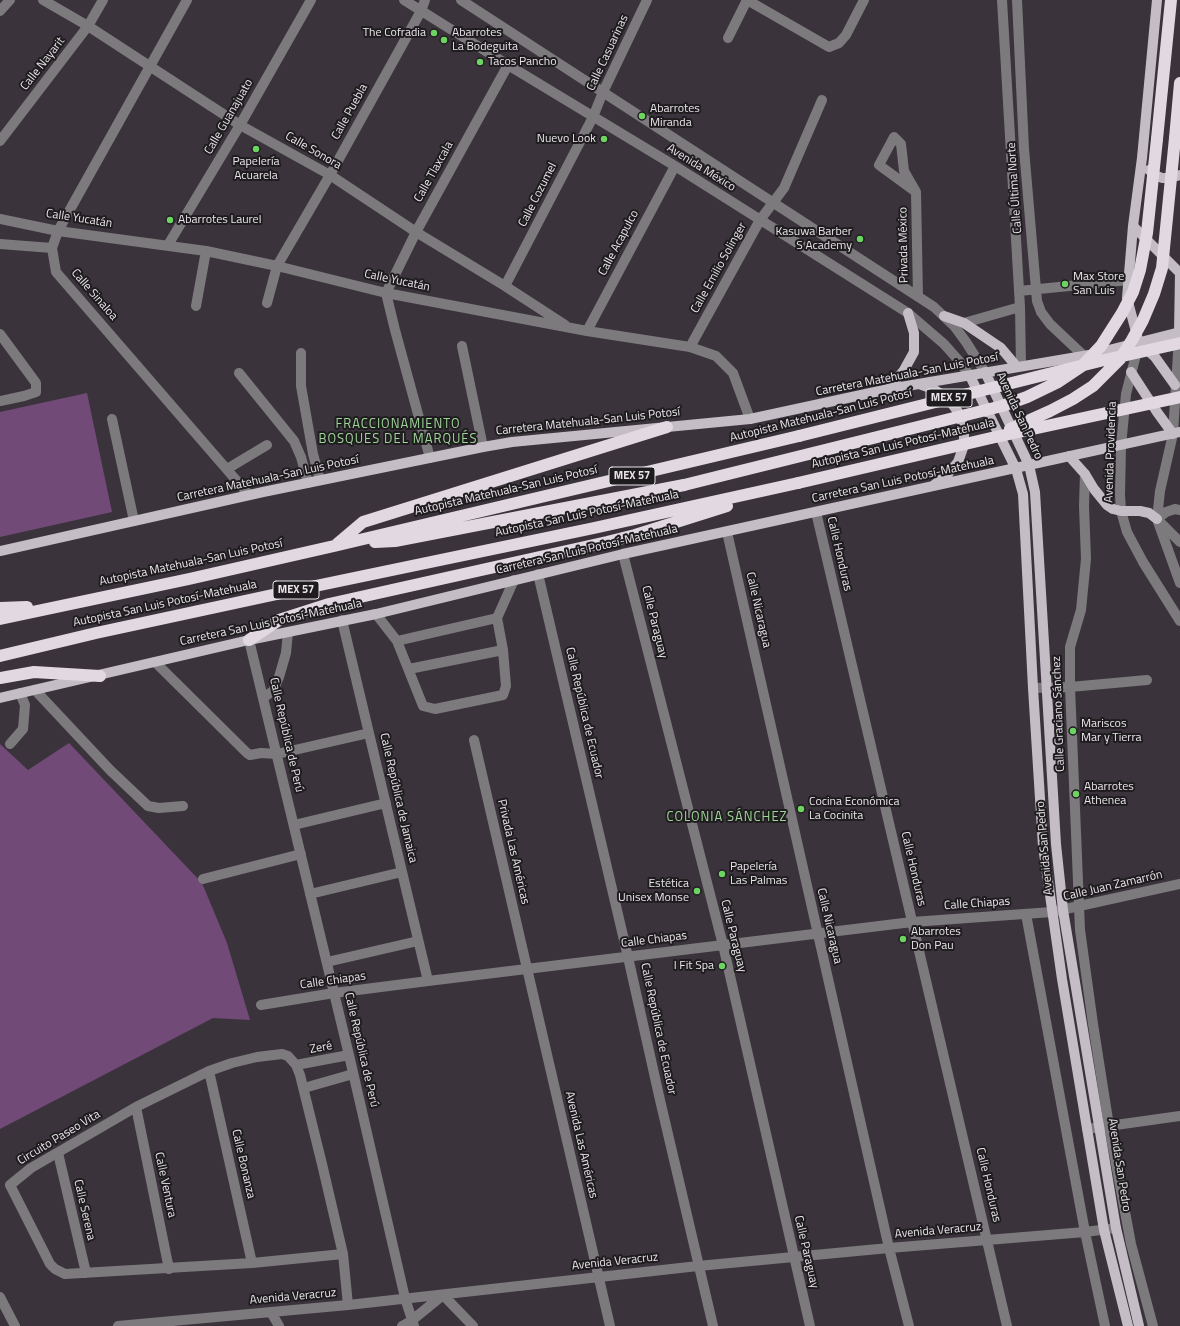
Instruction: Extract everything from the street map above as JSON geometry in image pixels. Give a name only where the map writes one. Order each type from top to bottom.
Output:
[{"type":"highway","points":[[352,542],[395,541],[684,485],[1002,406],[1026,398],[1058,382],[1082,366],[1101,346],[1122,313],[1133,292],[1140,270],[1148,233],[1171,0]]},
{"type":"highway","points":[[991,438],[1050,411],[1093,386],[1120,358],[1143,320],[1154,294],[1162,268],[1180,83]]},
{"type":"highway","name":"Autopista Matehuala-San Luis Potosí","points":[[0,618],[188,579],[678,466],[1100,361],[1134,346],[1180,336]]},
{"type":"highway","name":"Autopista San Luis Potosí-Matehuala","points":[[0,656],[96,633],[594,528],[798,483],[991,438],[1180,397]]},
{"type":"highway","points":[[334,546],[364,522],[667,427]]},
{"type":"highway","points":[[250,640],[279,620],[329,604],[635,535],[798,483]]},
{"type":"highway","points":[[0,608],[60,606]]},
{"type":"highway","points":[[0,678],[34,672],[100,676]]},
{"type":"main road","points":[[1157,0],[1142,158],[1133,226],[1127,298],[1140,343],[1155,357],[1175,384]]},
{"type":"main road","points":[[1142,158],[1149,171],[1162,178],[1169,178],[1180,174]]},
{"type":"main road","points":[[1133,226],[1180,273],[1180,336]]},
{"type":"main road","points":[[1086,355],[1112,322],[1127,298]]},
{"type":"main road","points":[[889,389],[907,366],[914,352],[914,333],[908,313]]},
{"type":"main road","points":[[944,316],[964,323],[1001,348],[1019,366]]},
{"type":"main road","name":"Carretera Matehuala-San Luis Potosí","points":[[0,551],[249,495],[483,447],[512,442],[750,419],[889,389],[1086,355],[1180,336]]},
{"type":"main road","name":"Avenida San Pedro","points":[[985,372],[1029,466],[1035,492],[1056,844],[1063,910],[1088,1026],[1105,1127],[1116,1228],[1139,1326]]},
{"type":"main road","points":[[1131,372],[1157,412],[1177,433]]},
{"type":"main road","name":"Avenida San Pedro","points":[[970,376],[1016,469],[1023,494],[1043,846],[1086,1129],[1104,1230],[1128,1326]]},
{"type":"main road","points":[[918,384],[933,389],[948,398],[958,412],[964,428],[964,445],[958,462],[947,475],[932,486]]},
{"type":"main road","name":"Carretera San Luis Potosí-Matehuala","points":[[0,698],[250,640],[376,614],[623,554],[1177,433]]},
{"type":"main road","points":[[1069,456],[1085,474],[1094,489],[1107,505],[1113,509],[1121,511],[1140,510],[1149,513],[1157,519]]},
{"type":"street","points":[[0,11],[10,0]]},
{"type":"street","name":"Calle Sonora","points":[[42,0],[88,26],[240,125],[330,175],[416,232],[505,286],[570,328]]},
{"type":"street","name":"Calle Nayarit","points":[[0,141],[88,26],[103,0]]},
{"type":"street","name":"Calle Sinaloa","points":[[187,0],[58,231],[52,248],[56,272],[249,495]]},
{"type":"street","name":"Calle Guanajuato","points":[[168,245],[240,125],[311,0]]},
{"type":"street","name":"Avenida México","points":[[404,0],[675,166],[908,313],[944,344],[970,376]]},
{"type":"street","name":"Calle Puebla","points":[[267,303],[277,266],[330,175],[425,0]]},
{"type":"street","name":"Avenida México","points":[[461,0],[934,307],[944,316],[966,342],[985,372]]},
{"type":"street","name":"Calle Casuarinas","points":[[593,117],[603,92],[647,0]]},
{"type":"street","points":[[728,38],[747,0],[829,46],[839,43],[846,35],[864,0]]},
{"type":"street","name":"Calle Última Norte","points":[[1002,0],[1020,307],[1019,366]]},
{"type":"street","name":"Calle Última Norte","points":[[1016,0],[1024,149],[1037,301],[1041,312],[1050,324],[1086,355]]},
{"type":"street","name":"Calle Tlaxcala","points":[[386,293],[416,232],[508,65]]},
{"type":"street","name":"Calle Emilio Solinger","points":[[690,347],[760,220],[784,188],[822,100]]},
{"type":"street","name":"Calle Cozumel","points":[[505,286],[593,117]]},
{"type":"street","name":"Privada México","points":[[916,192],[879,165],[894,137],[901,144],[904,171],[916,192],[918,297]]},
{"type":"street","name":"Calle Acapulco","points":[[587,331],[675,166]]},
{"type":"street","name":"Calle Yucatán","points":[[0,219],[58,231],[206,251],[277,266],[386,293],[570,328],[690,347],[716,356],[733,373],[750,419]]},
{"type":"street","points":[[0,244],[52,248]]},
{"type":"street","points":[[196,306],[206,251]]},
{"type":"street","points":[[1019,291],[1128,280]]},
{"type":"street","points":[[386,293],[430,458]]},
{"type":"street","points":[[964,323],[1020,307]]},
{"type":"street","points":[[0,334],[36,383],[36,392],[0,401]]},
{"type":"street","points":[[1180,336],[1175,384],[1177,433],[1160,490],[1157,519],[1180,583]]},
{"type":"street","name":"Avenida Providencia","points":[[1140,343],[1126,394],[1121,446],[1121,511],[1127,532],[1143,562],[1180,622]]},
{"type":"street","points":[[462,346],[483,447]]},
{"type":"street","points":[[301,353],[301,386],[313,454],[320,480]]},
{"type":"street","points":[[239,373],[294,441],[301,457],[308,483]]},
{"type":"street","points":[[112,419],[134,521]]},
{"type":"street","points":[[227,469],[267,445]]},
{"type":"street","name":"Calle Graciano Sánchez","points":[[1085,474],[1084,506],[1086,559],[1081,610],[1070,647],[1070,687],[1080,930],[1088,1026]]},
{"type":"street","points":[[1157,519],[1166,512],[1175,509],[1180,510]]},
{"type":"street","name":"Calle Honduras","points":[[816,512],[1007,1326]]},
{"type":"street","points":[[1157,519],[1180,542]]},
{"type":"street","name":"Calle Nicaragua","points":[[727,532],[889,1248],[909,1326]]},
{"type":"street","name":"Calle Paraguay","points":[[623,554],[723,945],[810,1326]]},
{"type":"street","name":"Calle República de Ecuador","points":[[538,574],[713,1326]]},
{"type":"street","points":[[376,614],[397,641],[423,706],[435,709],[503,695],[506,686],[503,650],[498,618],[514,580]]},
{"type":"street","points":[[397,641],[498,618]]},
{"type":"street","name":"Calle República de Jamaica","points":[[342,620],[428,981]]},
{"type":"street","points":[[264,698],[273,691],[279,677],[286,653],[288,632]]},
{"type":"street","name":"Calle República de Perú","points":[[250,640],[350,1055],[353,1074],[405,1298],[413,1324]]},
{"type":"street","points":[[409,669],[503,650]]},
{"type":"street","points":[[155,662],[246,753],[250,755],[261,753],[277,754],[369,733]]},
{"type":"street","points":[[1033,688],[1070,687],[1147,680]]},
{"type":"street","points":[[35,690],[110,770],[148,806],[159,808],[183,806]]},
{"type":"street","points":[[10,744],[23,728],[24,705],[20,693]]},
{"type":"street","name":"Privada Las Américas","points":[[474,740],[527,969]]},
{"type":"street","points":[[294,825],[386,803]]},
{"type":"street","points":[[203,879],[301,854]]},
{"type":"street","points":[[310,894],[402,872]]},
{"type":"street","name":"Calle Juan Zamarrón","points":[[1052,912],[1180,884]]},
{"type":"street","name":"Calle Chiapas","points":[[261,1005],[334,993],[428,981],[912,922],[1052,912]]},
{"type":"street","points":[[1026,914],[1085,1232],[1106,1326]]},
{"type":"street","points":[[327,962],[418,941]]},
{"type":"street","name":"Avenida Las Américas","points":[[527,969],[610,1326]]},
{"type":"street","name":"Circuito Paseo Vita","points":[[296,1065],[288,1056],[282,1054],[244,1060],[209,1071],[136,1108],[58,1152],[31,1168],[10,1185],[50,1264],[55,1269],[65,1274],[169,1269],[343,1254]]},
{"type":"street","name":"Zeré","points":[[296,1065],[350,1055]]},
{"type":"street","points":[[296,1065],[304,1088],[343,1254],[348,1305]]},
{"type":"street","name":"Calle Bonanza","points":[[209,1071],[252,1263]]},
{"type":"street","points":[[304,1088],[353,1074]]},
{"type":"street","name":"Calle Ventura","points":[[136,1108],[169,1269]]},
{"type":"street","points":[[1086,1129],[1180,1116]]},
{"type":"street","points":[[1105,1127],[1131,1244],[1153,1326]]},
{"type":"street","name":"Calle Serena","points":[[58,1152],[86,1273]]},
{"type":"street","name":"Avenida Veracruz","points":[[118,1326],[348,1305],[698,1266],[1116,1228]]},
{"type":"street","points":[[402,1326],[413,1324],[443,1295],[473,1326]]},
{"type":"street","points":[[0,1297],[15,1326]]},
{"type":"street","points":[[271,1312],[279,1326]]},
{"type":"shaded area","points":[[87,393],[112,512],[0,537],[0,412]]},
{"type":"shaded area","points":[[69,743],[202,883],[227,943],[250,1020],[213,1018],[0,1129],[0,744],[28,770]]},
{"type":"place","name":"The Cofradia","points":[[434,33]]},
{"type":"place","name":"Abarrotes La Bodeguita","points":[[444,40]]},
{"type":"place","name":"Tacos Pancho","points":[[480,62]]},
{"type":"place","name":"Abarrotes Miranda","points":[[642,116]]},
{"type":"place","name":"Nuevo Look","points":[[604,139]]},
{"type":"place","name":"Papelería Acuarela","points":[[256,149]]},
{"type":"place","name":"Abarrotes Laurel","points":[[170,220]]},
{"type":"place","name":"Kasuwa Barber S Academy","points":[[860,239]]},
{"type":"place","name":"Max Store San Luis","points":[[1065,284]]},
{"type":"place","name":"Mariscos Mar y Tierra","points":[[1073,731]]},
{"type":"place","name":"Abarrotes Athenea","points":[[1076,794]]},
{"type":"place","name":"Cocina Económica La Cocinita","points":[[801,809]]},
{"type":"place","name":"Papelería Las Palmas","points":[[722,874]]},
{"type":"place","name":"Estética Unisex Monse","points":[[697,891]]},
{"type":"place","name":"Abarrotes Don Pau","points":[[903,939]]},
{"type":"place","name":"I Fit Spa","points":[[722,966]]},
{"type":"district","name":"FRACCIONAMIENTO BOSQUES DEL MARQUÉS","points":[[398,432]]},
{"type":"district","name":"COLONIA SÁNCHEZ","points":[[727,818]]}]
